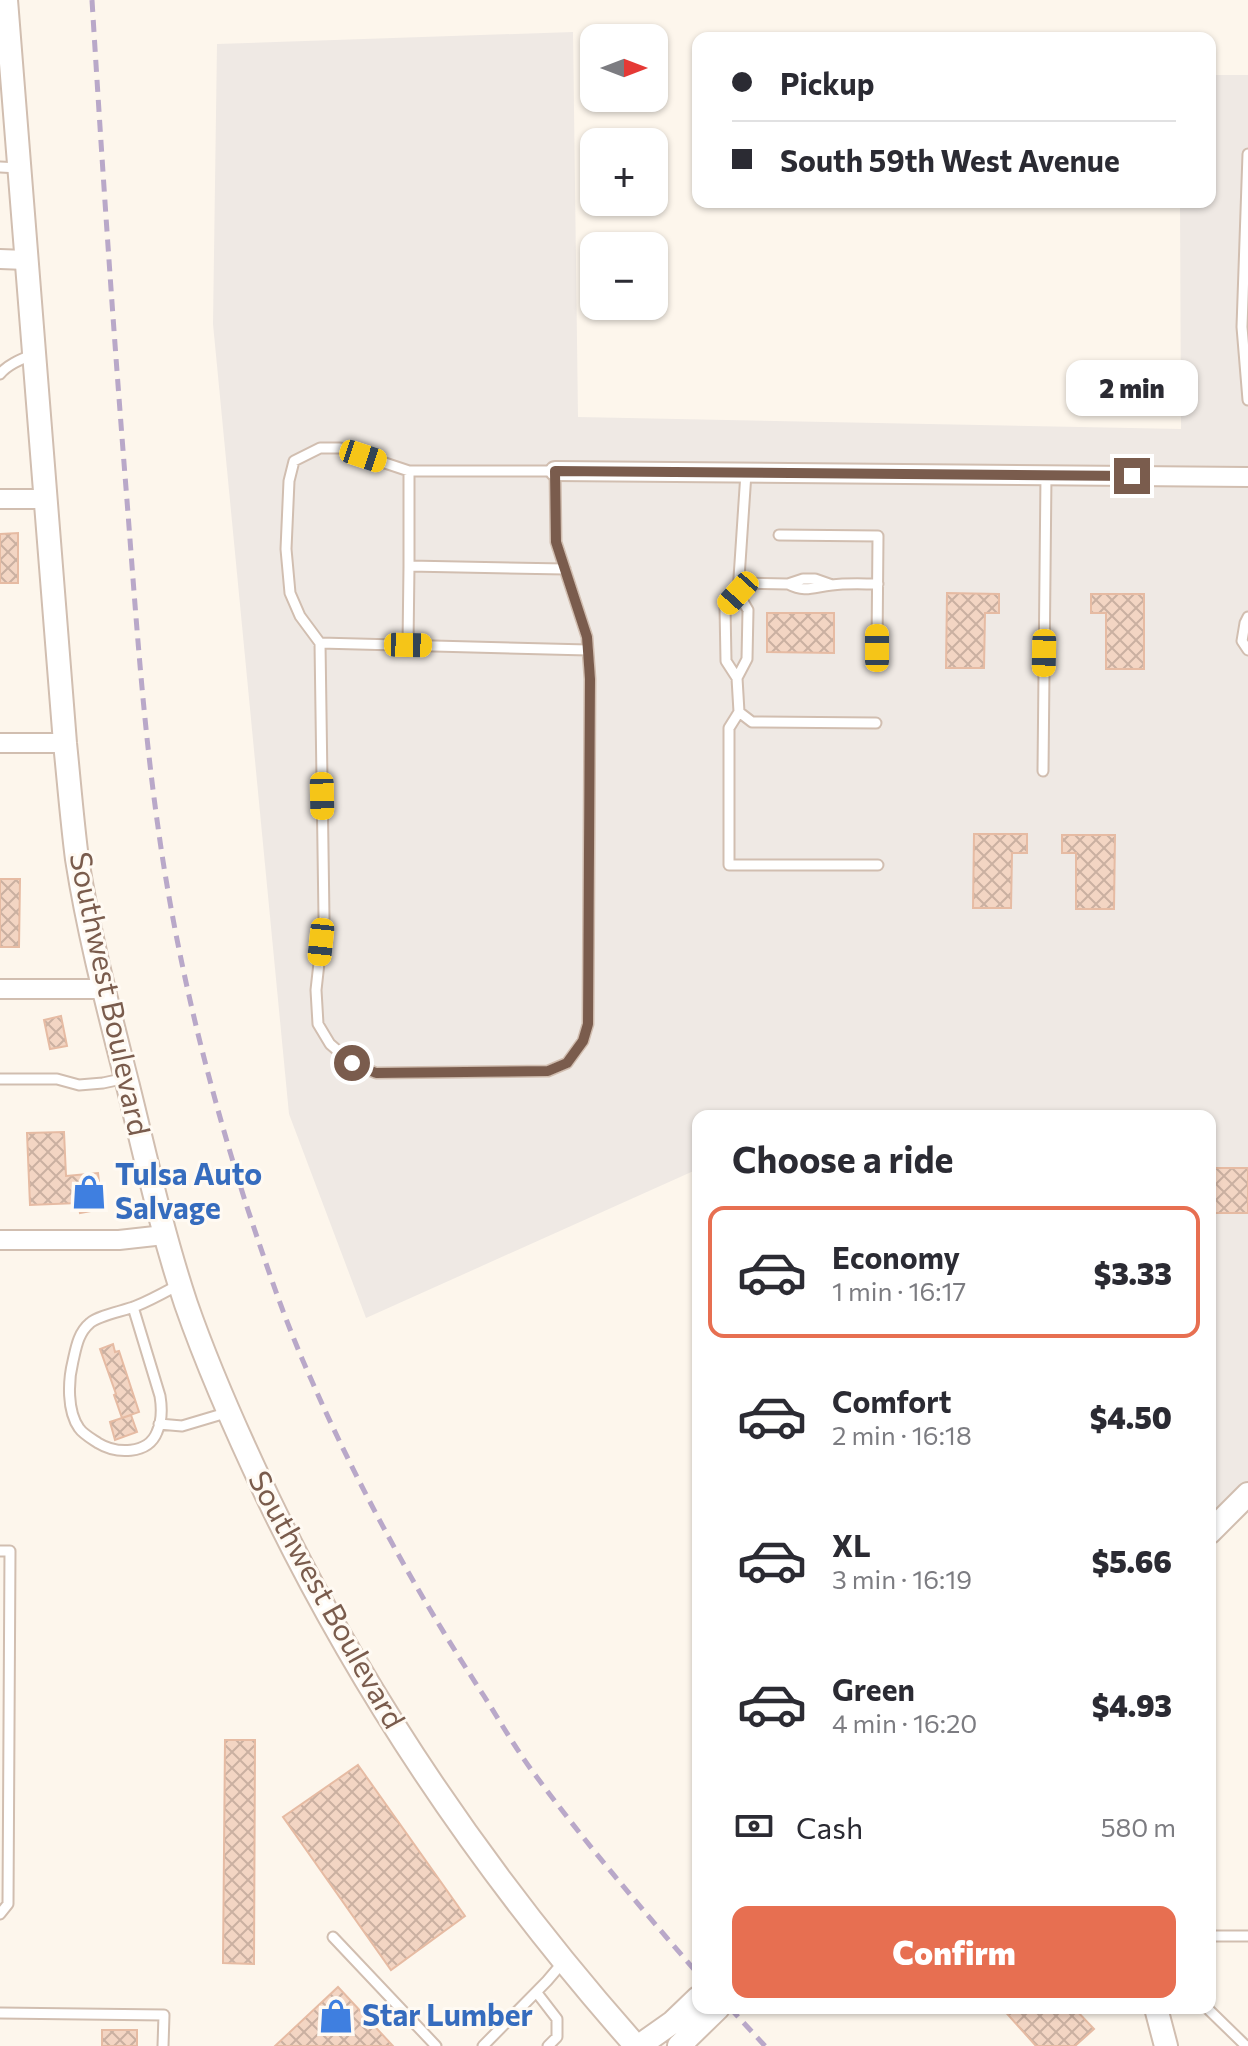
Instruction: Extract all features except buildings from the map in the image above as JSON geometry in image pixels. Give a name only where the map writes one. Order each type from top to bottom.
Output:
[{"type":"street","name":"Southwest Boulevard","points":[[4,4],[10,168],[26,260],[77,859],[103,989],[164,1235],[212,1372],[247,1454],[327,1614],[381,1707],[452,1815],[521,1908],[637,2046]]},
{"type":"street","points":[[0,259],[26,260]]},
{"type":"street","points":[[555,471],[1248,477]]},
{"type":"street","points":[[0,499],[46,499]]},
{"type":"street","points":[[0,743],[65,743]]},
{"type":"street","points":[[0,989],[103,989]]},
{"type":"street","points":[[0,1240],[119,1240],[164,1235]]},
{"type":"street","points":[[1216,1526],[1248,1494]]},
{"type":"street","points":[[637,2046],[673,2022],[692,2004]]},
{"type":"street","points":[[679,2046],[712,2014]]},
{"type":"street","points":[[1158,2014],[1166,2046]]},
{"type":"lane","points":[[1248,154],[1242,327],[1248,400]]},
{"type":"lane","points":[[1,371],[34,354]]},
{"type":"lane","points":[[320,448],[340,448],[409,471],[555,471],[556,542],[587,637],[590,679],[588,1024],[583,1041],[567,1063],[548,1071],[376,1073],[352,1063],[330,1044],[318,1024],[316,990],[324,918],[320,643],[300,616],[290,593],[287,535],[289,481],[294,461],[320,448]]},
{"type":"lane","points":[[408,645],[409,471]]},
{"type":"lane","points":[[737,678],[747,659],[748,610],[739,588],[746,473]]},
{"type":"lane","points":[[1043,771],[1046,475]]},
{"type":"lane","points":[[779,535],[878,536],[877,648]]},
{"type":"lane","points":[[409,566],[565,569]]},
{"type":"lane","points":[[878,584],[832,585],[815,589],[799,589],[788,584],[739,588],[725,607],[726,661],[737,678],[739,712],[729,728],[729,865],[878,865]]},
{"type":"lane","points":[[1248,617],[1242,641],[1248,650]]},
{"type":"lane","points":[[320,643],[588,650]]},
{"type":"lane","points":[[739,712],[752,722],[876,723]]},
{"type":"lane","points":[[0,1079],[57,1079],[79,1085],[126,1078]]},
{"type":"lane","points":[[133,1307],[162,1410],[156,1435],[141,1448],[118,1451],[92,1439],[79,1428],[72,1413],[71,1368],[78,1337],[91,1321],[154,1299],[180,1284]]},
{"type":"lane","points":[[159,1424],[182,1426],[229,1412]]},
{"type":"lane","points":[[0,1551],[10,1551],[5,1780],[8,1904],[0,1914]]},
{"type":"lane","points":[[1216,1936],[1248,1936]]},
{"type":"lane","points":[[333,1937],[436,2046]]},
{"type":"lane","points":[[483,2046],[537,1993],[564,1961]]},
{"type":"lane","points":[[537,1993],[557,2019],[557,2037],[548,2046]]},
{"type":"lane","points":[[0,2013],[164,2015],[163,2046]]},
{"type":"lane","points":[[1213,2014],[1248,2046]]},
{"type":"shaded area","points":[[573,32],[578,417],[1181,429],[1180,208],[1216,208],[1216,75],[1248,75],[1248,1512],[1216,1511],[1216,1110],[692,1110],[692,1172],[366,1318],[289,1114],[213,324],[217,44]]},
{"type":"railway","points":[[92,0],[121,427],[152,785],[165,876],[184,972],[233,1163],[302,1358],[349,1461],[413,1580],[529,1766],[595,1852],[692,1967]]},
{"type":"railway","points":[[736,2014],[765,2046]]},
{"type":"place","name":"Tulsa Auto Salvage","points":[[89,1192]]},
{"type":"place","name":"Star Lumber","points":[[336,2016]]},
{"type":"route","points":[[352,1063],[376,1073],[548,1071],[567,1063],[583,1041],[588,1024],[590,679],[587,637],[556,542],[555,471],[1132,476]]}]
